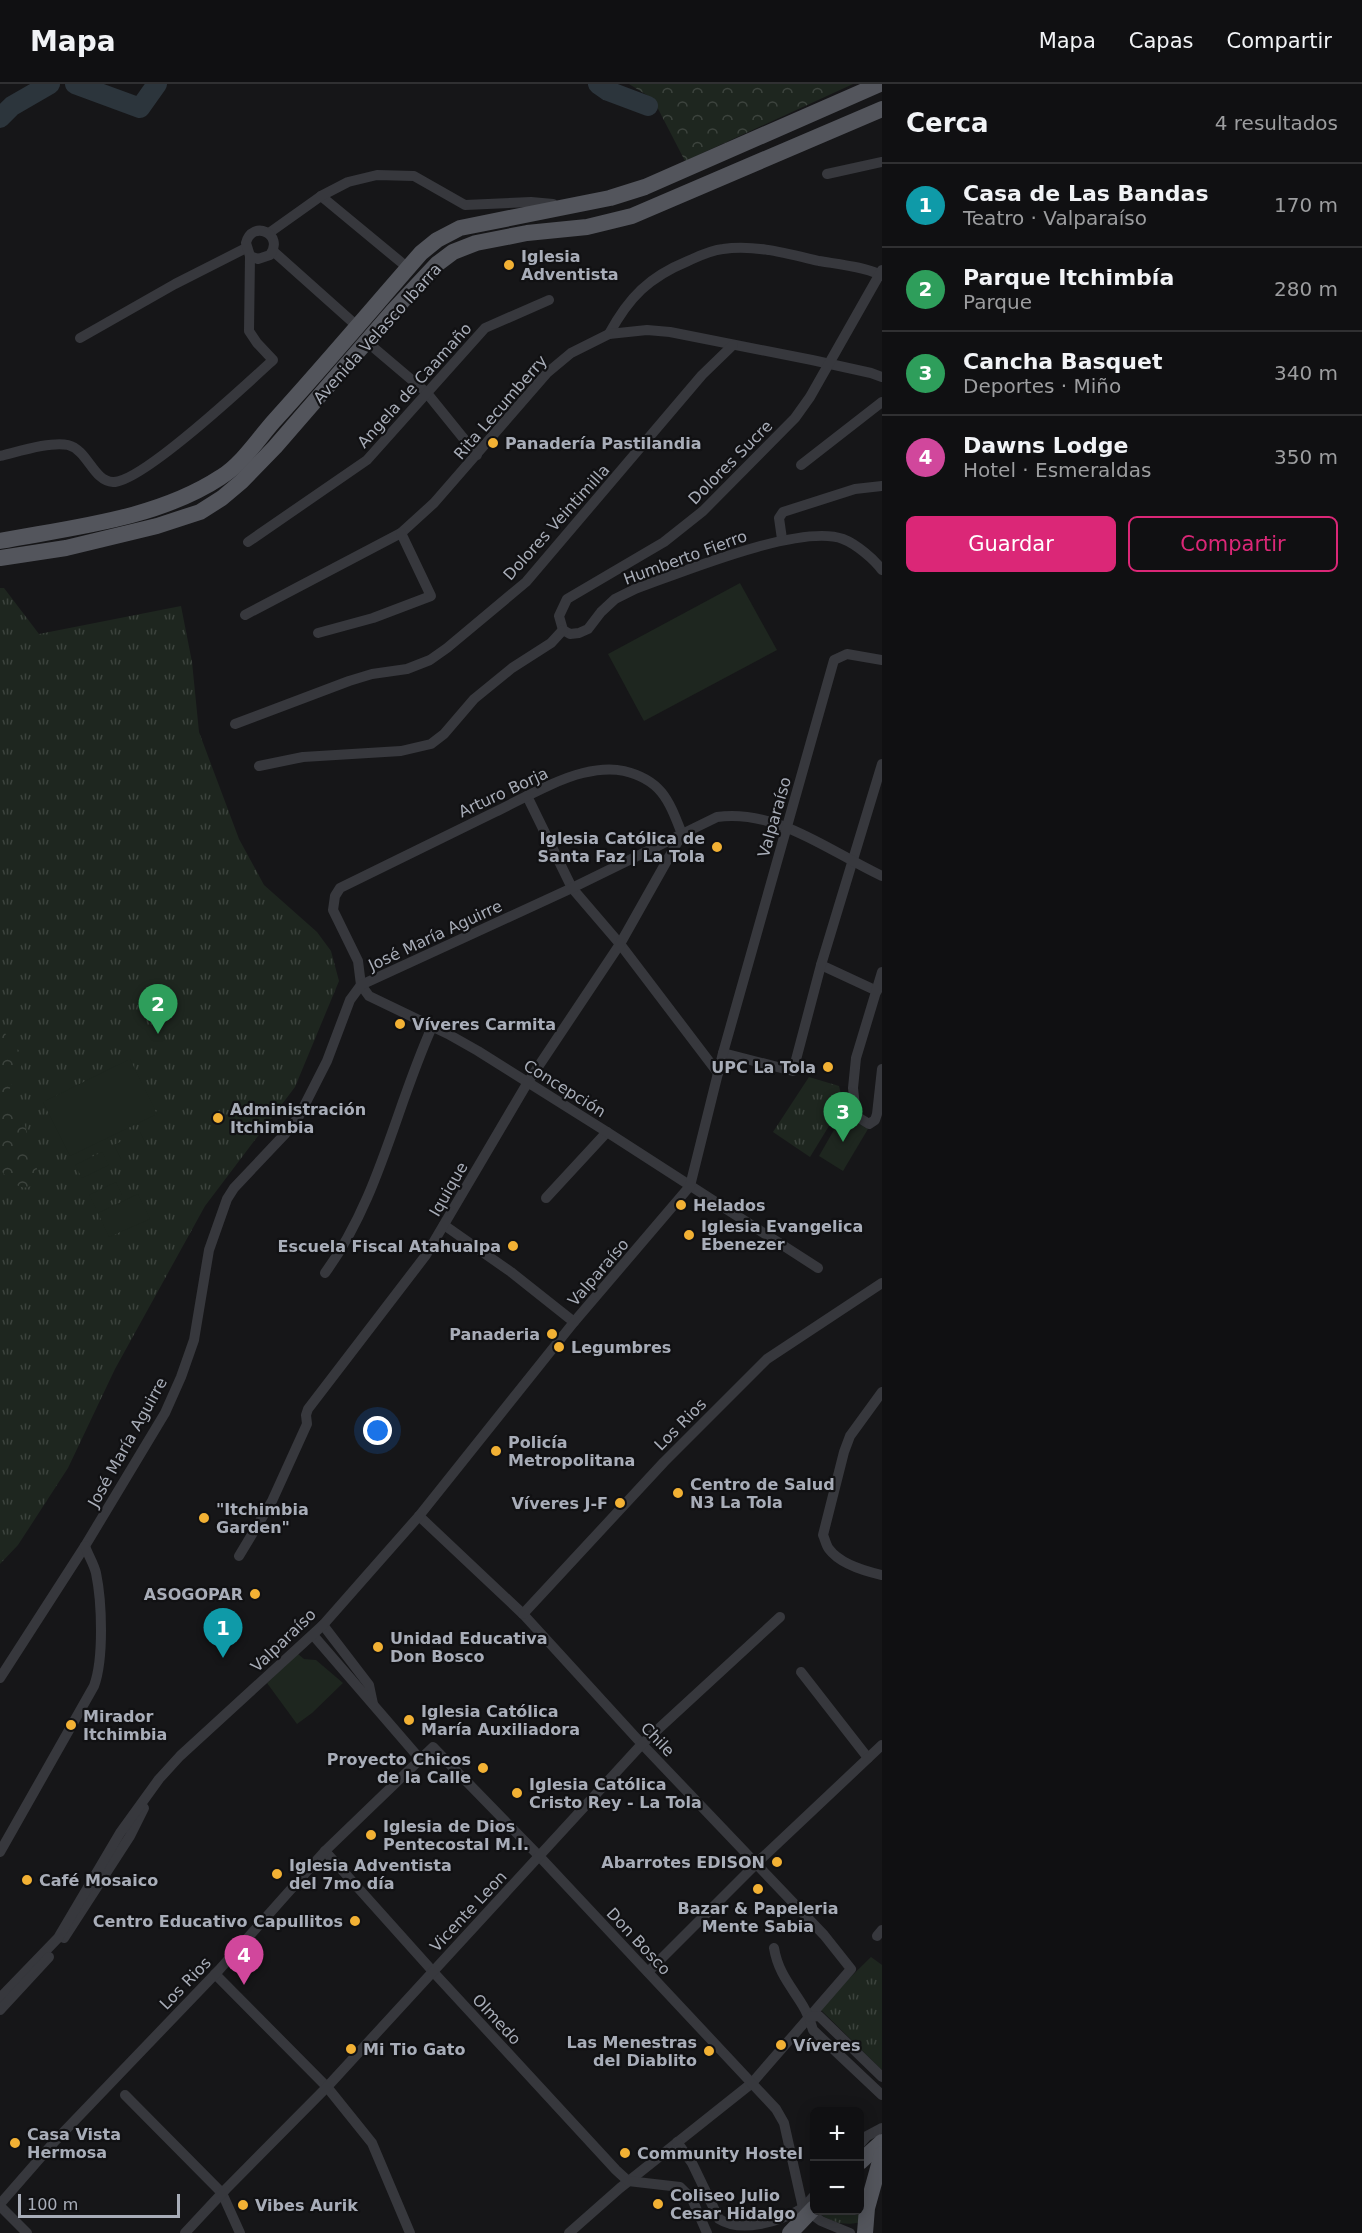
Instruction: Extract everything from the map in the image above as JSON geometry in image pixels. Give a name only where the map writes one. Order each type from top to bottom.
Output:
[{"type":"main road","name":"Avenida Velasco Ibarra","points":[[0,541],[110,520],[155,508],[192,494],[223,476],[421,253],[437,240],[460,228],[610,198],[645,187],[880,84]]},
{"type":"main road","name":"Avenida Velasco Ibarra","points":[[0,558],[66,548],[200,512],[241,482],[275,447],[423,279],[453,252],[477,243],[527,233],[587,227],[632,216],[881,110]]},
{"type":"main road","points":[[861,2161],[882,2142]]},
{"type":"main road","points":[[865,2233],[867,2208],[882,2154]]},
{"type":"main road","points":[[790,2233],[809,2208]]},
{"type":"street","points":[[827,174],[882,162]]},
{"type":"street","points":[[269,233],[321,196],[348,182],[377,175],[414,176],[465,205],[531,202],[569,206]]},
{"type":"street","points":[[321,196],[408,268]]},
{"type":"street","points":[[0,456],[68,445],[80,452],[102,477],[112,482],[123,480],[163,454],[202,424],[273,360],[249,331],[248,252],[246,243],[250,234],[259,230],[269,233],[274,242],[273,251],[263,259],[248,252],[175,284],[80,338]]},
{"type":"street","points":[[609,334],[621,312],[640,289],[659,275],[704,254],[723,249],[747,248],[787,254],[881,273]]},
{"type":"street","points":[[273,251],[357,326]]},
{"type":"street","name":"Dolores Sucre","points":[[563,630],[559,616],[567,599],[664,542],[703,511],[795,418],[810,397],[881,273]]},
{"type":"street","name":"Angela de Caamaño","points":[[248,542],[367,460],[485,328],[549,300]]},
{"type":"street","name":"Rita Lecumberry","points":[[245,615],[401,533],[434,503],[558,362],[609,334],[647,330],[670,332],[882,377]]},
{"type":"street","points":[[367,342],[426,392],[477,455]]},
{"type":"street","name":"Dolores Veintimilla","points":[[235,724],[349,681],[372,674],[408,669],[430,660],[447,648],[526,582],[702,375],[733,345]]},
{"type":"street","points":[[801,465],[882,402]]},
{"type":"street","points":[[782,539],[779,518],[783,512],[855,489],[882,486]]},
{"type":"street","points":[[318,633],[373,618],[431,596],[401,533]]},
{"type":"street","name":"Humberto Fierro","points":[[563,630],[570,634],[585,631],[615,599],[635,589],[782,539],[813,535],[843,539],[874,560],[882,570]]},
{"type":"street","points":[[259,766],[303,757],[401,751],[431,744],[444,734],[474,699],[512,668],[551,643],[563,630]]},
{"type":"street","name":"Valparaíso","points":[[0,1998],[58,1938],[120,1833],[159,1779],[180,1756],[323,1625],[419,1516],[574,1322],[690,1186],[723,1053],[834,660],[847,654],[882,660]]},
{"type":"street","points":[[723,1053],[793,1071],[820,965],[882,764]]},
{"type":"street","name":"Arturo Borja","points":[[361,985],[358,961],[333,910],[335,896],[340,888],[527,796],[581,773],[600,770],[623,771],[645,779],[657,787],[668,799],[682,834]]},
{"type":"street","points":[[527,796],[572,888],[620,944],[718,1073]]},
{"type":"street","name":"José María Aguirre","points":[[0,1678],[85,1546],[165,1413],[194,1340],[210,1250],[227,1199],[234,1188],[299,1116],[327,1061],[350,1000],[361,985],[572,888],[717,817],[739,816],[787,827],[882,876]]},
{"type":"street","name":"Iquique","points":[[239,1556],[272,1501],[307,1424],[308,1409],[426,1255],[528,1083],[620,944],[682,834]]},
{"type":"street","points":[[820,965],[877,992]]},
{"type":"street","points":[[882,972],[856,1058],[853,1088],[856,1116],[869,1124],[875,1120],[877,1114],[882,1069]]},
{"type":"street","name":"Concepción","points":[[361,985],[373,999],[478,1051],[818,1268]]},
{"type":"street","points":[[325,1273],[359,1219],[380,1170],[406,1091],[432,1027]]},
{"type":"street","points":[[546,1198],[607,1132]]},
{"type":"street","points":[[444,1225],[511,1272],[574,1322]]},
{"type":"street","name":"Los Rios","points":[[523,1614],[664,1462],[767,1359],[882,1283]]},
{"type":"street","points":[[882,1392],[850,1436],[824,1535],[828,1548],[840,1559],[864,1571],[882,1575]]},
{"type":"street","name":"Chile","points":[[419,1516],[523,1614],[642,1744],[824,1935],[851,1969],[810,2017]]},
{"type":"street","points":[[0,1852],[94,1686],[99,1671],[100,1623],[96,1572],[85,1546]]},
{"type":"street","name":"Vicente Leon","points":[[185,2233],[327,2087],[642,1744],[780,1617]]},
{"type":"street","points":[[323,1625],[369,1685],[373,1705]]},
{"type":"street","points":[[313,1635],[420,1759]]},
{"type":"street","points":[[801,1672],[868,1758]]},
{"type":"street","points":[[648,1972],[757,1863],[882,1745]]},
{"type":"street","name":"Don Bosco","points":[[420,1759],[433,1747],[539,1856],[776,2109],[784,2123],[809,2208]]},
{"type":"street","name":"Los Rios","points":[[0,2205],[55,2141],[215,1974],[325,1851],[420,1759]]},
{"type":"street","name":"Valparaíso","points":[[0,2010],[74,1926],[130,1836],[159,1779]]},
{"type":"street","name":"Olmedo","points":[[325,1851],[432,1971],[628,2181]]},
{"type":"street","points":[[774,1948],[777,1964],[810,2017],[813,2030],[882,2095]]},
{"type":"street","points":[[215,1974],[327,2087],[372,2144],[410,2233]]},
{"type":"street","points":[[569,2233],[628,2181],[752,2083],[810,2017],[819,2016],[882,2077]]},
{"type":"street","points":[[125,2095],[222,2193],[240,2233]]},
{"type":"street","points":[[864,2139],[882,2128]]},
{"type":"street","points":[[677,2142],[692,2163],[718,2219],[726,2225],[738,2227],[758,2225],[809,2208],[817,2219],[850,2233]]},
{"type":"street","points":[[646,2167],[647,2177],[660,2186]]},
{"type":"street","points":[[628,2181],[660,2186],[675,2185],[688,2192],[707,2233]]},
{"type":"street","points":[[0,2205],[27,2233]]},
{"type":"green space","points":[[629,84],[853,84],[685,161],[653,99]]},
{"type":"green space","points":[[740,583],[777,650],[644,721],[608,654]]},
{"type":"green space","points":[[0,588],[4,588],[39,634],[181,606],[192,662],[199,732],[239,839],[264,885],[317,932],[331,951],[339,981],[295,1087],[205,1206],[115,1369],[68,1468],[18,1545],[0,1564]]},
{"type":"green space","points":[[0,1027],[24,1057],[9,1091],[24,1122],[40,1180],[28,1187],[18,1186],[0,1170]]},
{"type":"green space","points":[[130,1059],[157,1114],[70,1156],[43,1102]]},
{"type":"green space","points":[[809,1077],[839,1086],[843,1103],[810,1157],[773,1132]]},
{"type":"green space","points":[[843,1114],[868,1129],[843,1171],[819,1156]]},
{"type":"green space","points":[[140,1132],[147,1146],[121,1159],[114,1145]]},
{"type":"green space","points":[[102,1152],[109,1165],[82,1178],[75,1165]]},
{"type":"green space","points":[[116,1182],[122,1195],[96,1208],[89,1195]]},
{"type":"green space","points":[[138,1194],[150,1219],[109,1237],[98,1213]]},
{"type":"green space","points":[[298,1654],[304,1659],[316,1660],[343,1683],[297,1724],[267,1683]]},
{"type":"green space","points":[[871,1957],[882,1965],[882,2070],[819,2008]]},
{"type":"green space","points":[[821,2215],[861,2215],[861,2222],[850,2224],[831,2220]]},
{"type":"waterway","points":[[0,118],[12,106],[50,84]]},
{"type":"waterway","points":[[75,84],[140,108],[157,84]]},
{"type":"waterway","points":[[598,84],[608,91],[648,106]]},
{"type":"place","name":"Iglesia Adventista","points":[[509,265]]},
{"type":"place","name":"Panadería Pastilandia","points":[[493,443]]},
{"type":"place","name":"Iglesia Católica de Santa Faz | La Tola","points":[[717,847]]},
{"type":"place","name":"Víveres Carmita","points":[[400,1024]]},
{"type":"place","name":"Parque Itchimbía","points":[[158,1034]]},
{"type":"place","name":"UPC La Tola","points":[[828,1067]]},
{"type":"place","name":"Administración Itchimbia","points":[[218,1118]]},
{"type":"place","name":"Cancha Basquet","points":[[843,1142]]},
{"type":"place","name":"Helados","points":[[681,1205]]},
{"type":"place","name":"Iglesia Evangelica Ebenezer","points":[[689,1235]]},
{"type":"place","name":"Escuela Fiscal Atahualpa","points":[[513,1246]]},
{"type":"place","name":"Panaderia","points":[[552,1334]]},
{"type":"place","name":"Legumbres","points":[[559,1347]]},
{"type":"place","name":"Policía Metropolitana","points":[[496,1451]]},
{"type":"place","name":"Centro de Salud N3 La Tola","points":[[678,1493]]},
{"type":"place","name":"Víveres J-F","points":[[620,1503]]},
{"type":"place","name":"\"Itchimbia Garden\"","points":[[204,1518]]},
{"type":"place","name":"ASOGOPAR","points":[[255,1594]]},
{"type":"place","name":"Unidad Educativa Don Bosco","points":[[378,1647]]},
{"type":"place","name":"Casa de Las Bandas","points":[[223,1658]]},
{"type":"place","name":"Iglesia Católica María Auxiliadora","points":[[409,1720]]},
{"type":"place","name":"Mirador Itchimbia","points":[[71,1725]]},
{"type":"place","name":"Proyecto Chicos de la Calle","points":[[483,1768]]},
{"type":"place","name":"Iglesia Católica Cristo Rey - La Tola","points":[[517,1793]]},
{"type":"place","name":"Iglesia de Dios Pentecostal M.I.","points":[[371,1835]]},
{"type":"place","name":"Abarrotes EDISON","points":[[777,1862]]},
{"type":"place","name":"Iglesia Adventista del 7mo día","points":[[277,1874]]},
{"type":"place","name":"Café Mosaico","points":[[27,1880]]},
{"type":"place","name":"Bazar & Papeleria Mente Sabia","points":[[758,1889]]},
{"type":"place","name":"Centro Educativo Capullitos","points":[[355,1921]]},
{"type":"place","name":"Dawns Lodge","points":[[244,1985]]},
{"type":"place","name":"Víveres","points":[[781,2045]]},
{"type":"place","name":"Mi Tio Gato","points":[[351,2049]]},
{"type":"place","name":"Las Menestras del Diablito","points":[[709,2051]]},
{"type":"place","name":"Casa Vista Hermosa","points":[[15,2143]]},
{"type":"place","name":"Community Hostel","points":[[625,2153]]},
{"type":"place","name":"Coliseo Julio Cesar Hidalgo","points":[[658,2204]]},
{"type":"place","name":"Vibes Aurik","points":[[243,2205]]}]
